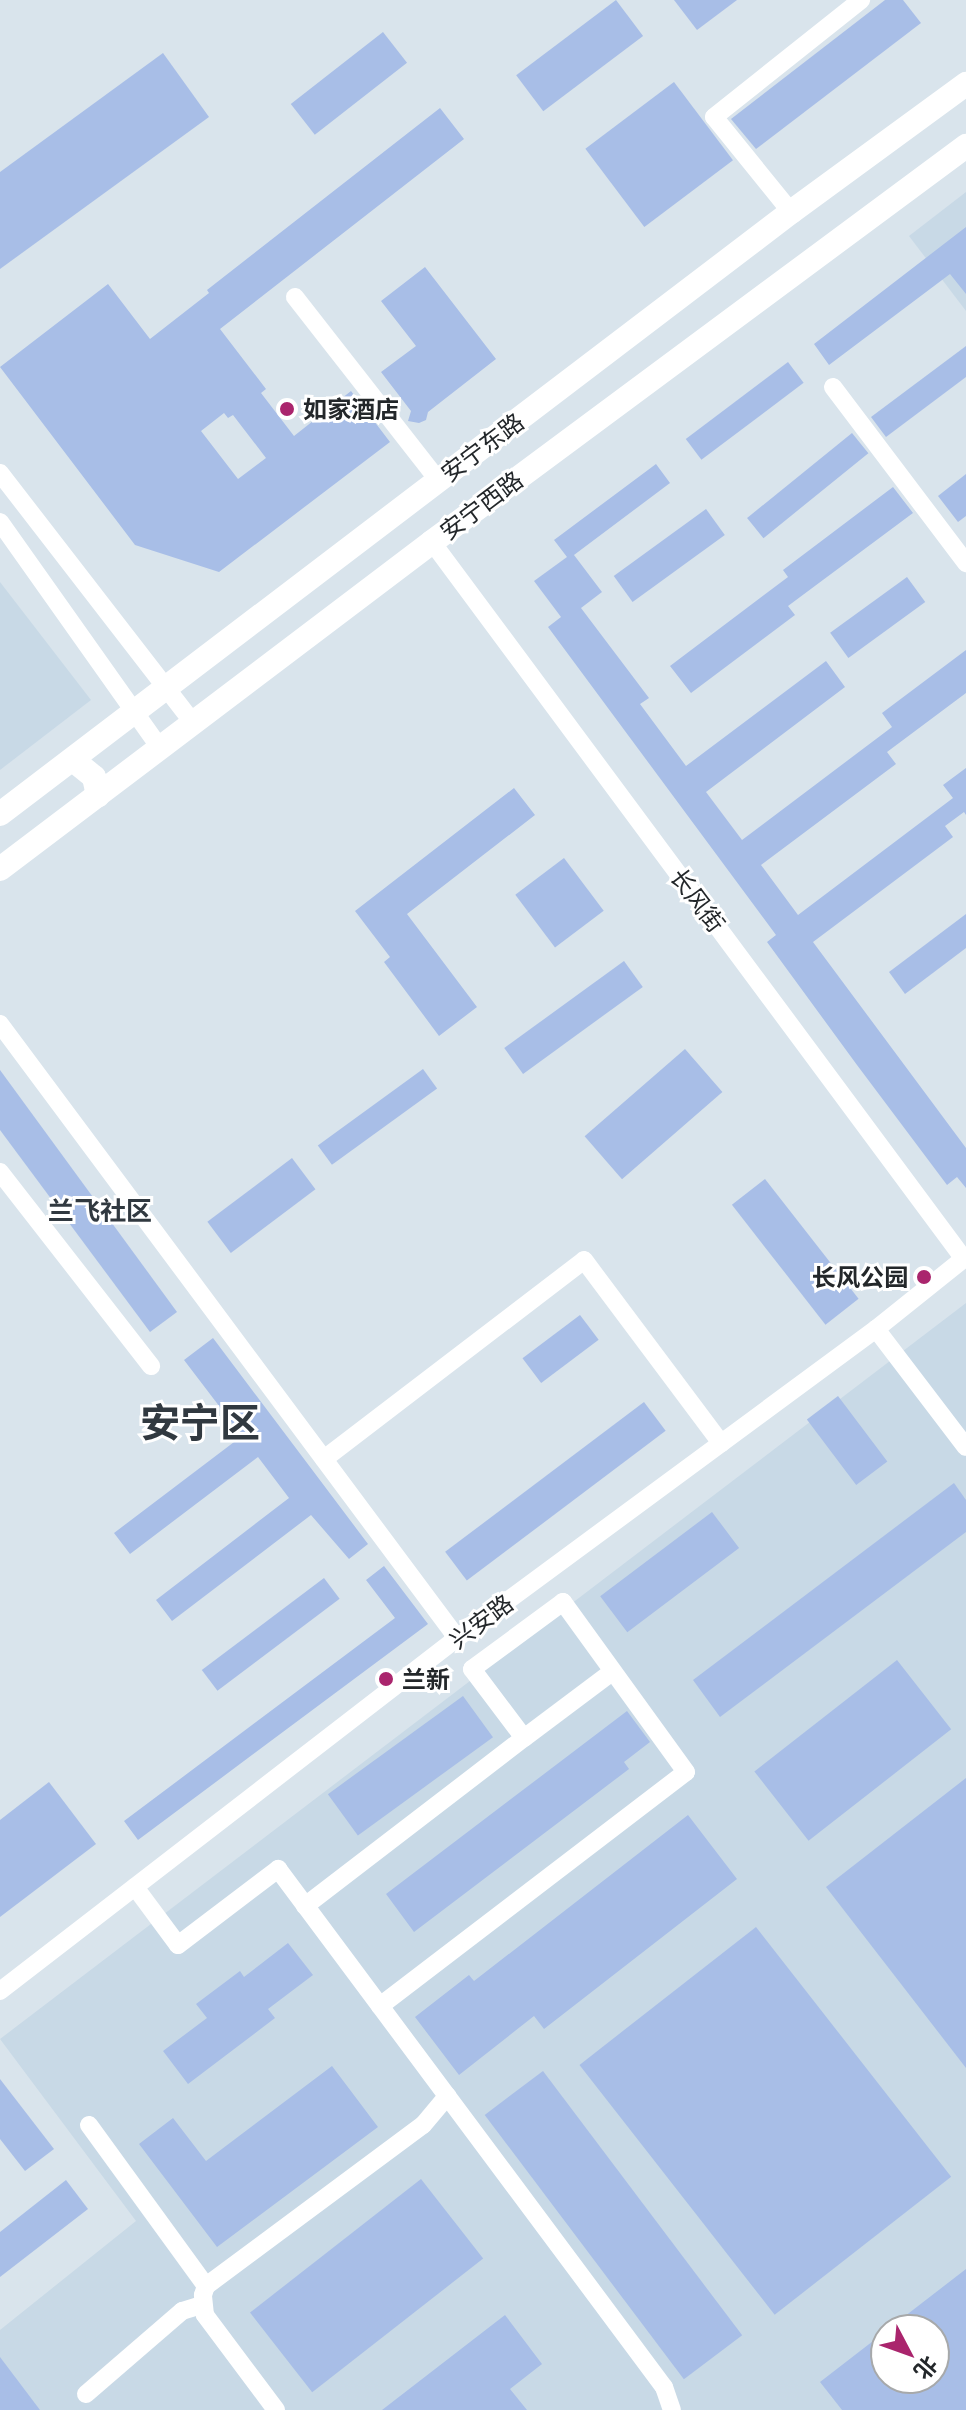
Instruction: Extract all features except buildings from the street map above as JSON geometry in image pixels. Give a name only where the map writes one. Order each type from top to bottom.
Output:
[{"type":"main road","name":"安宁东路","points":[[0,814],[791,212],[966,84]]},
{"type":"main road","name":"安宁西路","points":[[0,869],[432,542],[966,146]]},
{"type":"main road","points":[[243,632],[239,645],[243,659],[254,667],[267,668]]},
{"type":"main road","points":[[73,760],[94,777],[98,796]]},
{"type":"street","points":[[791,212],[714,117],[861,0]]},
{"type":"street","points":[[295,297],[438,480]]},
{"type":"street","points":[[833,387],[966,563]]},
{"type":"street","points":[[0,473],[194,724]]},
{"type":"street","points":[[0,522],[161,749]]},
{"type":"street","name":"长风街","points":[[432,542],[965,1258]]},
{"type":"street","points":[[0,1024],[457,1638]]},
{"type":"street","points":[[0,1172],[151,1366]]},
{"type":"street","name":"兴安路","points":[[0,1991],[457,1638],[876,1329],[965,1258]]},
{"type":"street","points":[[324,1459],[584,1260],[721,1443]]},
{"type":"street","points":[[876,1329],[966,1447]]},
{"type":"street","points":[[380,2006],[686,1772],[563,1602],[472,1669],[524,1738]]},
{"type":"street","points":[[305,1906],[612,1672]]},
{"type":"street","points":[[135,1887],[178,1945],[278,1869],[664,2387],[672,2410]]},
{"type":"street","points":[[276,2410],[205,2315],[202,2305],[206,2286],[423,2125],[447,2096]]},
{"type":"street","points":[[89,2125],[206,2286]]},
{"type":"street","points":[[86,2394],[182,2311],[202,2305]]},
{"type":"shaded area","points":[[966,192],[966,311],[909,236]]},
{"type":"shaded area","points":[[0,582],[91,700],[0,770]]},
{"type":"shaded area","points":[[966,1303],[966,2410],[0,2410],[0,2330],[136,2221],[0,2039]]},
{"type":"place","name":"如家酒店","points":[[287,409]]},
{"type":"place","name":"长风公园","points":[[924,1277]]},
{"type":"place","name":"兰新","points":[[386,1679]]},
{"type":"district","name":"兰飞社区","points":[[100,1211]]},
{"type":"district","name":"安宁区","points":[[200,1422]]}]
